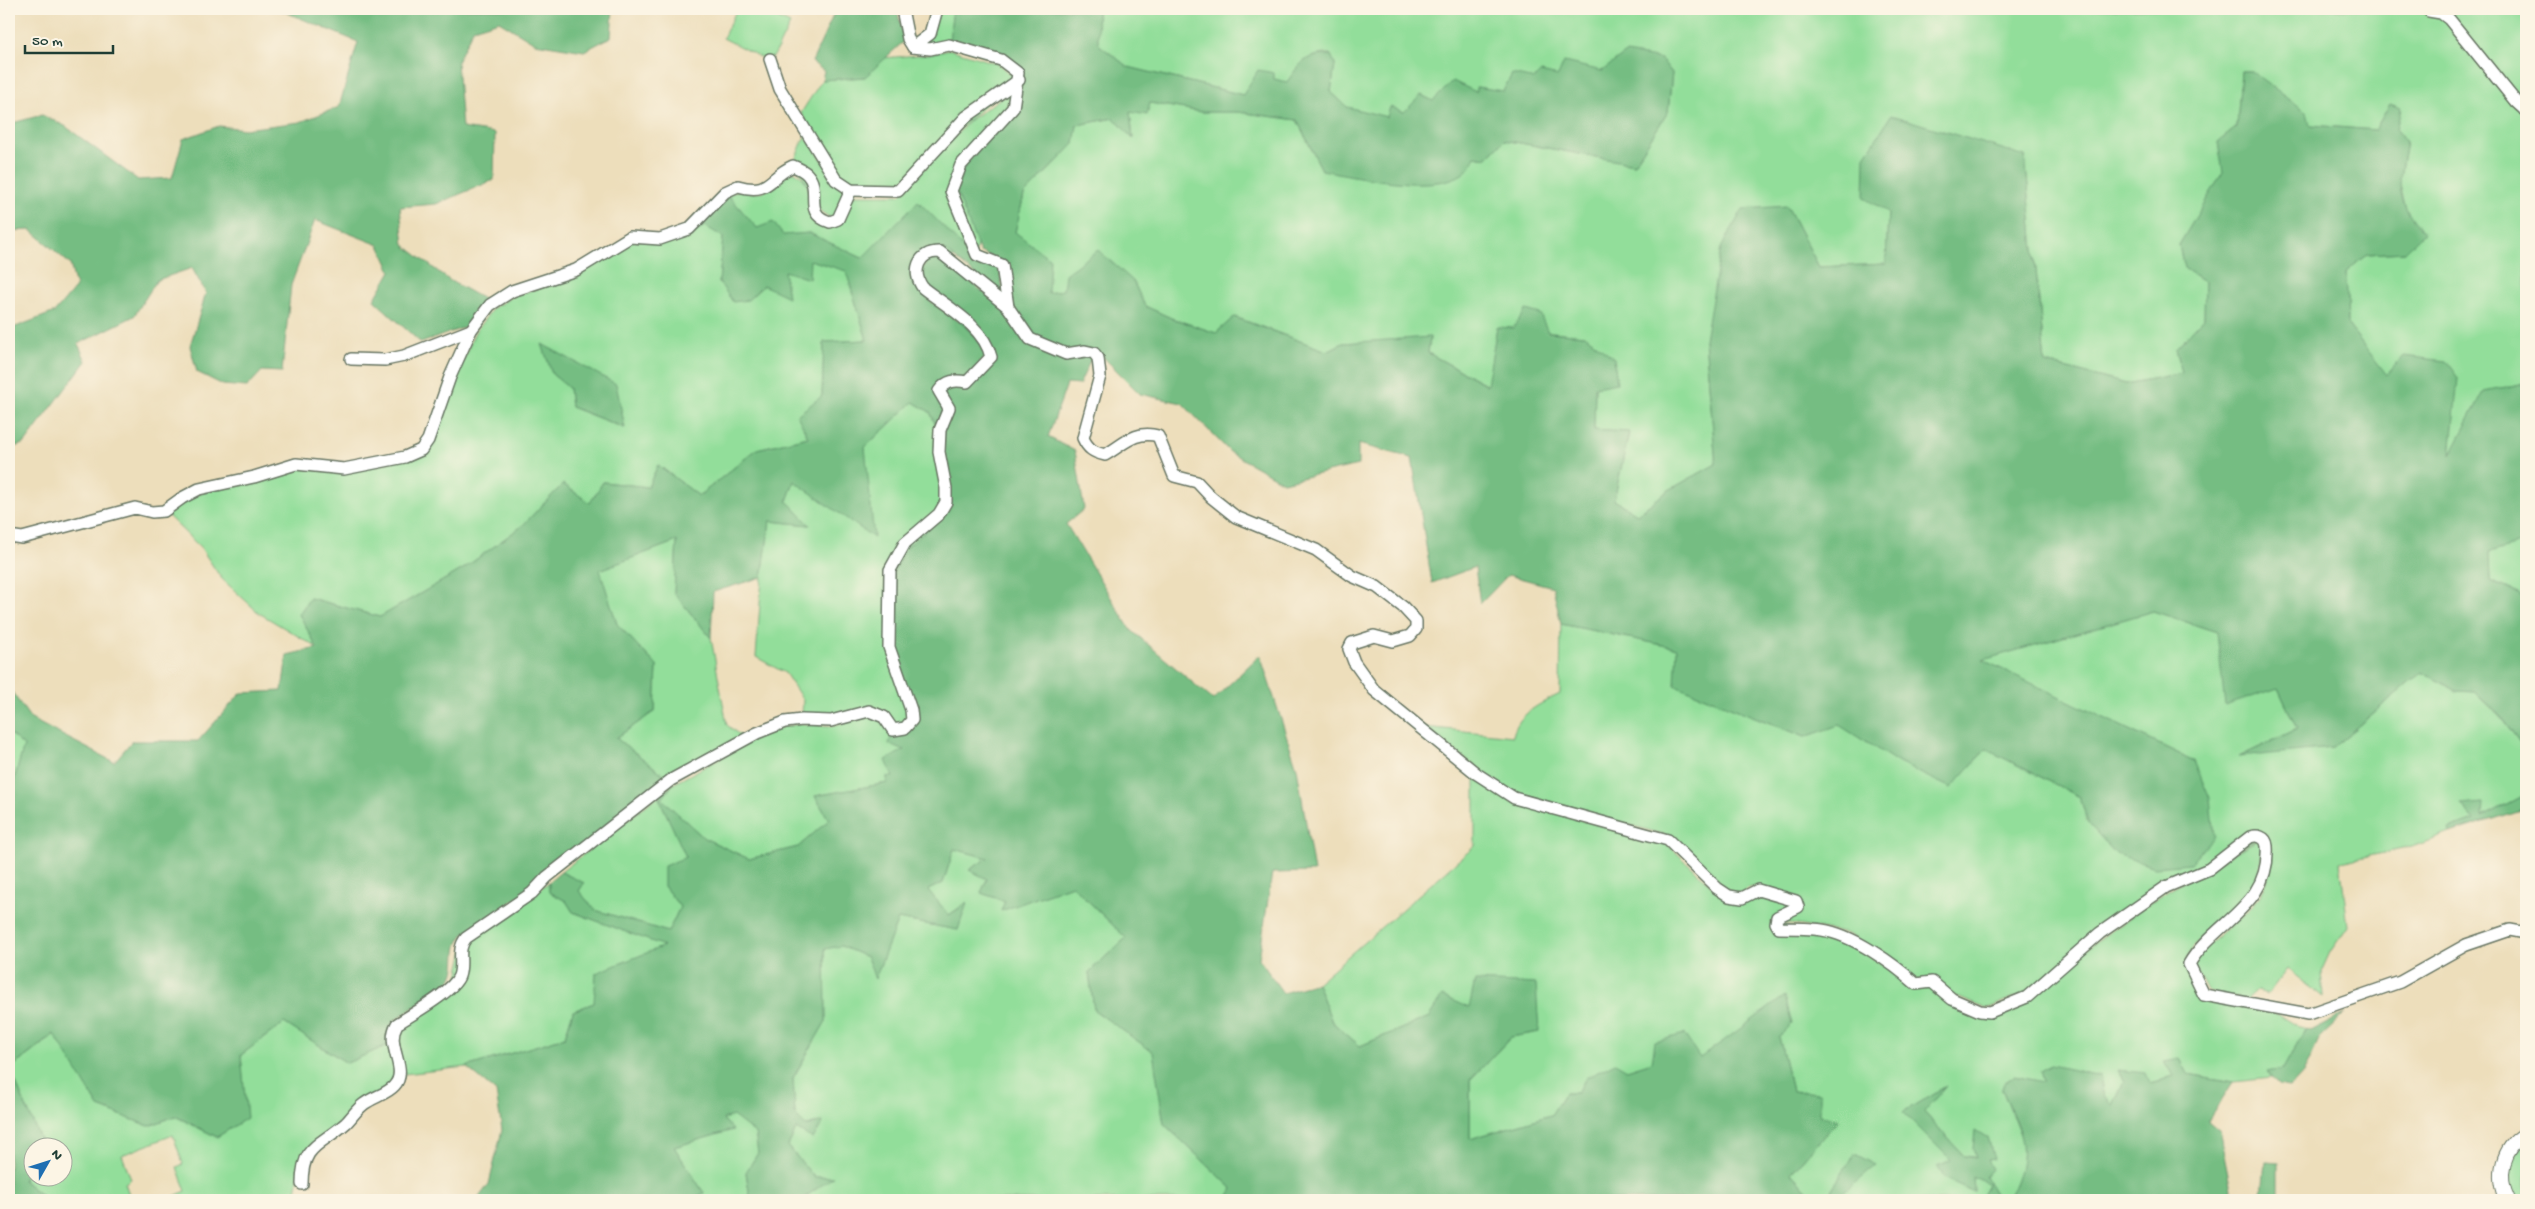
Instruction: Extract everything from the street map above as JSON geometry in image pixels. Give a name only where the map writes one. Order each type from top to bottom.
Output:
[{"type":"street","points":[[902,9],[908,39],[913,47],[930,50],[949,45],[1001,60],[1018,73],[1019,80],[1013,108],[961,165],[951,190],[977,255],[1002,265],[1008,307]]},
{"type":"street","points":[[913,47],[930,34],[937,9]]},
{"type":"street","points":[[2428,11],[2441,13],[2449,19],[2516,102],[2526,111]]},
{"type":"street","points":[[770,59],[780,89],[836,180],[851,190],[898,191],[966,117],[1019,80]]},
{"type":"street","points":[[9,536],[22,538],[135,508],[152,512],[164,510],[199,490],[254,478],[296,464],[344,469],[405,457],[421,450],[428,440],[450,377],[471,330],[490,305],[512,291],[576,270],[630,237],[660,239],[689,229],[725,192],[738,186],[754,190],[766,186],[782,171],[793,166],[807,173],[813,184],[814,211],[821,219],[830,222],[838,219],[851,190]]},
{"type":"street","points":[[302,1184],[302,1167],[307,1154],[345,1123],[364,1104],[395,1086],[400,1073],[399,1061],[392,1043],[392,1033],[397,1024],[452,986],[459,977],[461,943],[532,893],[547,877],[671,780],[757,733],[785,722],[802,720],[831,721],[869,711],[884,717],[894,730],[906,728],[912,720],[911,710],[889,647],[890,570],[905,543],[939,514],[946,502],[946,488],[939,452],[940,430],[949,408],[939,391],[944,384],[954,380],[967,382],[991,356],[989,347],[980,333],[923,288],[918,281],[918,262],[925,255],[940,252],[1008,307],[1030,339],[1066,354],[1084,351],[1094,353],[1098,358],[1100,376],[1083,438],[1087,447],[1095,453],[1105,454],[1132,436],[1147,433],[1158,436],[1174,476],[1197,482],[1236,516],[1316,550],[1352,576],[1378,587],[1404,606],[1416,621],[1414,633],[1394,641],[1374,636],[1352,643],[1349,649],[1354,662],[1374,690],[1477,774],[1514,798],[1668,840],[1717,888],[1729,896],[1742,898],[1758,890],[1796,901],[1798,907],[1777,917],[1776,923],[1779,928],[1823,930],[1847,937],[1904,974],[1916,984],[1932,982],[1952,999],[1980,1011],[1990,1012],[2027,997],[2100,933],[2151,897],[2185,877],[2209,869],[2250,837],[2257,835],[2263,838],[2267,844],[2263,878],[2244,909],[2198,949],[2189,964],[2204,994],[2308,1014],[2400,982],[2466,945],[2510,930],[2526,933]]},
{"type":"street","points":[[350,359],[385,360],[404,356],[471,330]]},
{"type":"street","points":[[2508,1200],[2500,1181],[2502,1168],[2512,1146],[2526,1134]]},
{"type":"green space","points":[[278,9],[613,9],[611,37],[584,51],[535,43],[499,21],[473,29],[457,62],[462,128],[495,133],[494,180],[436,204],[400,207],[404,245],[449,280],[487,301],[468,326],[421,343],[374,300],[391,271],[379,245],[315,220],[291,285],[282,372],[262,371],[247,387],[223,385],[197,372],[190,346],[206,293],[192,268],[157,280],[134,316],[78,344],[86,361],[25,443],[9,449],[9,340],[13,328],[55,312],[76,287],[70,264],[31,230],[9,231],[9,124],[42,115],[65,126],[138,180],[172,178],[183,139],[219,126],[245,129],[300,122],[339,107],[358,42]]},
{"type":"green space","points":[[737,9],[759,9],[790,24],[774,56],[766,60],[723,38]]},
{"type":"green space","points":[[836,9],[897,9],[904,41],[865,77],[822,80],[824,71],[812,62]]},
{"type":"green space","points":[[941,9],[953,9],[949,41],[924,45]]},
{"type":"green space","points":[[953,9],[1097,9],[1098,44],[1128,67],[1243,95],[1258,70],[1274,73],[1274,79],[1287,82],[1304,61],[1315,56],[1331,55],[1335,64],[1331,92],[1347,107],[1387,117],[1390,107],[1404,112],[1421,95],[1433,101],[1453,81],[1476,92],[1476,87],[1503,91],[1512,74],[1534,79],[1541,72],[1558,76],[1564,62],[1602,71],[1626,53],[1661,59],[1672,73],[1668,112],[1634,164],[1504,140],[1487,158],[1475,156],[1470,167],[1458,176],[1442,181],[1422,183],[1377,180],[1322,170],[1297,120],[1238,112],[1202,112],[1150,103],[1147,115],[1130,112],[1133,139],[1114,118],[1077,125],[1074,144],[1024,195],[1015,232],[1050,259],[1048,293],[1063,290],[1065,274],[1098,250],[1133,281],[1145,306],[1171,318],[1216,333],[1234,317],[1327,351],[1343,343],[1430,337],[1428,353],[1487,385],[1497,327],[1513,328],[1526,310],[1540,314],[1548,332],[1585,335],[1614,358],[1617,383],[1595,387],[1594,430],[1629,432],[1614,500],[1637,514],[1669,490],[1716,464],[1705,340],[1721,248],[1743,209],[1787,206],[1819,267],[1886,264],[1888,212],[1864,198],[1865,157],[1891,115],[2025,156],[2045,363],[2126,384],[2182,373],[2176,348],[2204,318],[2205,282],[2184,268],[2179,245],[2223,172],[2218,142],[2237,127],[2241,71],[2251,71],[2307,112],[2310,125],[2375,130],[2390,104],[2401,108],[2396,129],[2406,142],[2401,169],[2401,191],[2407,210],[2424,233],[2405,252],[2367,254],[2346,272],[2348,325],[2387,375],[2403,356],[2446,361],[2458,378],[2450,455],[2484,391],[2526,383],[2526,542],[2489,553],[2490,581],[2521,595],[2526,604],[2526,773],[2521,745],[2500,716],[2474,692],[2457,691],[2422,672],[2332,748],[2239,757],[2297,729],[2278,688],[2225,706],[2217,632],[2153,611],[1983,660],[2194,761],[2210,799],[2214,836],[2190,864],[2155,867],[2116,854],[2088,823],[2080,797],[1986,749],[1951,788],[1899,763],[1839,725],[1805,737],[1675,685],[1677,648],[1561,624],[1553,587],[1508,575],[1480,604],[1475,567],[1432,583],[1412,458],[1358,444],[1358,465],[1283,482],[1230,452],[1182,403],[1140,394],[1096,350],[1066,350],[1033,336],[1012,306],[1006,263],[980,252],[956,191],[964,167],[1016,110],[1022,71],[949,41]]},
{"type":"green space","points":[[1097,9],[2526,9],[2526,383],[2484,392],[2450,456],[2457,379],[2387,376],[2348,325],[2346,272],[2367,254],[2405,252],[2407,213],[2399,181],[2406,142],[2396,129],[2390,104],[2375,130],[2310,125],[2251,71],[2241,71],[2237,127],[2218,142],[2224,172],[2179,245],[2184,268],[2205,282],[2204,318],[2176,348],[2182,373],[2126,384],[2045,363],[2025,156],[1888,212],[1886,264],[1819,267],[1787,206],[1705,340],[1716,464],[1669,490],[1637,514],[1614,500],[1629,433],[1594,430],[1595,386],[1585,335],[1497,327],[1488,385],[1428,353],[1430,338],[1343,343],[1327,351],[1235,317],[1216,333],[1171,318],[1145,306],[1133,281],[1048,293],[1015,232],[1024,195],[1074,144],[1077,125],[1114,118],[1133,138],[1130,112],[1150,103],[1202,112],[1238,112],[1297,120],[1322,170],[1475,156],[1487,158],[1504,140],[1634,164],[1668,112],[1672,73],[1661,59],[1602,71],[1583,68],[1559,76],[1534,79],[1503,92],[1477,87],[1477,92],[1433,101],[1421,95],[1404,112],[1387,118],[1347,107],[1331,92],[1335,64],[1330,54],[1322,54],[1304,61],[1287,83],[1274,79],[1243,95],[1128,67],[1098,44]]},
{"type":"green space","points":[[949,49],[999,64],[1015,78],[896,186],[853,186],[839,177],[801,113],[822,80],[865,77],[884,58],[930,54]]},
{"type":"green space","points":[[1012,90],[974,258],[862,258],[809,233],[783,236],[757,228],[728,195],[739,190],[758,193],[764,191],[793,171],[807,185],[813,216],[819,222],[831,227],[854,195],[900,195],[970,120]]},
{"type":"green space","points":[[805,136],[846,192],[835,215],[830,218],[819,210],[817,199],[794,162]]},
{"type":"green space","points":[[728,195],[757,228],[773,222],[783,235],[809,233],[862,258],[918,201],[974,258],[999,267],[1004,298],[942,248],[912,270],[915,281],[921,291],[938,307],[968,328],[981,343],[987,356],[966,378],[942,383],[945,403],[937,428],[930,412],[913,402],[865,447],[874,538],[794,481],[787,501],[810,525],[770,521],[762,577],[713,592],[711,638],[674,593],[677,541],[600,570],[617,624],[657,666],[655,711],[616,738],[668,778],[529,890],[463,935],[457,946],[453,977],[449,983],[394,1021],[388,1031],[388,1045],[347,1063],[284,1023],[241,1055],[247,1118],[217,1137],[175,1116],[149,1126],[99,1107],[54,1034],[10,1069],[39,1136],[22,1136],[22,1186],[30,1186],[47,1200],[9,1200],[9,797],[24,746],[9,733],[9,688],[31,719],[114,762],[132,741],[198,741],[241,693],[282,691],[287,655],[317,648],[299,614],[310,598],[380,617],[463,569],[522,526],[563,484],[590,503],[603,482],[648,487],[658,465],[699,496],[757,449],[808,437],[797,415],[822,396],[824,342],[867,340],[846,271],[810,260],[809,279],[784,271],[788,297],[763,285],[748,300],[733,302],[719,282],[723,237],[705,226],[692,233]]},
{"type":"green space","points":[[705,225],[723,237],[719,282],[748,300],[784,270],[801,262],[809,260],[818,261],[846,270],[867,340],[824,342],[822,396],[808,437],[757,449],[699,496],[658,465],[648,487],[603,482],[590,504],[563,484],[522,526],[463,569],[380,617],[310,598],[299,614],[318,648],[259,613],[221,578],[201,548],[166,514],[200,493],[296,468],[345,473],[424,453],[475,332],[493,308],[515,295],[559,282],[579,273],[631,241],[692,233]],"holes":[[[543,344],[624,428],[571,407],[569,388],[552,374]]]},
{"type":"green space","points":[[939,256],[1005,310],[1028,342],[1092,357],[1079,385],[1067,384],[1048,437],[1075,451],[1084,509],[1066,524],[1130,629],[1213,700],[1260,655],[1297,768],[1314,872],[1272,873],[1259,959],[1283,993],[1317,983],[1332,1022],[1360,1046],[1429,1017],[1442,996],[1469,1008],[1475,981],[1536,984],[1539,1032],[1511,1037],[1470,1080],[1470,1139],[1551,1115],[1565,1093],[1577,1093],[1586,1078],[1615,1063],[1627,1070],[1652,1062],[1655,1042],[1684,1034],[1700,1058],[1785,996],[1792,1024],[1779,1037],[1792,1091],[1820,1093],[1820,1115],[1838,1120],[1791,1173],[1814,1198],[1826,1198],[1855,1154],[1876,1165],[1835,1200],[1226,1200],[1233,1189],[1164,1124],[1153,1052],[1094,1010],[1089,972],[1126,938],[1072,885],[1001,911],[1005,901],[981,893],[987,879],[969,870],[988,858],[954,849],[943,883],[928,890],[949,915],[967,903],[958,930],[898,919],[875,979],[867,957],[841,946],[825,949],[826,1021],[793,1078],[795,1115],[806,1126],[823,1122],[813,1139],[796,1129],[788,1146],[814,1177],[833,1177],[801,1200],[757,1200],[750,1197],[746,1172],[758,1153],[755,1133],[733,1116],[723,1119],[733,1130],[674,1147],[704,1193],[691,1200],[477,1200],[489,1184],[502,1130],[496,1092],[466,1067],[565,1037],[573,1011],[594,1003],[596,973],[664,946],[573,912],[566,901],[549,892],[549,882],[561,872],[584,883],[579,891],[595,910],[668,932],[680,907],[664,886],[664,866],[686,857],[658,796],[673,784],[662,799],[704,838],[749,859],[798,847],[829,820],[815,796],[887,783],[887,776],[893,777],[886,760],[904,750],[889,744],[892,734],[915,722],[893,647],[894,570],[908,546],[942,517],[944,391],[994,358],[927,285],[921,271],[928,258]]},
{"type":"green space","points":[[542,344],[616,384],[625,428],[571,407],[569,388],[552,374]]},
{"type":"green space","points":[[913,402],[930,412],[937,428],[943,488],[907,718],[903,724],[895,725],[887,713],[831,717],[802,715],[803,700],[785,673],[756,657],[762,577],[770,521],[809,525],[787,501],[794,481],[865,447]]},
{"type":"green space","points":[[677,541],[674,593],[711,638],[727,725],[742,737],[668,778],[616,738],[655,711],[657,666],[617,624],[599,570]]},
{"type":"green space","points":[[2526,542],[2526,604],[2521,595],[2490,581],[2489,553]]},
{"type":"green space","points":[[2153,611],[2217,632],[2278,688],[2297,729],[2241,756],[2332,748],[2422,672],[2457,691],[2474,692],[2500,717],[2521,745],[2526,773],[2526,794],[2482,817],[2461,805],[2474,820],[2450,829],[2450,833],[2412,847],[2340,862],[2348,926],[2330,952],[2321,972],[2323,997],[2287,969],[2268,994],[2257,991],[2247,1000],[2207,991],[2193,964],[2211,943],[2253,905],[2261,894],[2268,877],[2266,834],[2207,865],[2163,884],[2025,993],[1989,1008],[1981,1007],[1917,980],[1848,934],[1780,922],[1801,910],[1758,886],[1748,888],[1742,893],[1732,892],[1720,884],[1670,836],[1515,794],[1478,769],[1424,727],[1513,736],[1525,715],[1560,694],[1561,624],[1678,648],[1676,685],[1805,737],[1839,724],[1899,763],[1951,787],[1986,749],[2080,797],[2088,823],[2194,761],[1982,660]]},
{"type":"green space","points":[[869,716],[881,721],[905,750],[894,777],[888,783],[815,796],[829,820],[798,847],[749,859],[704,838],[661,799],[673,784],[759,737],[785,726],[803,724],[832,726]]},
{"type":"green space","points":[[9,733],[24,746],[9,797]]},
{"type":"green space","points":[[1475,778],[1513,802],[1666,843],[1725,898],[1758,894],[1793,905],[1771,922],[1846,941],[1902,977],[1928,986],[1991,1017],[2168,890],[2257,840],[2263,845],[2259,877],[2241,907],[2194,946],[2185,962],[2202,998],[2280,1015],[2305,1030],[2283,1069],[2266,1073],[2271,1078],[2233,1082],[2188,1074],[2180,1059],[2174,1077],[2149,1083],[2117,1071],[2124,1081],[2113,1105],[2104,1097],[2014,1076],[2004,1083],[2002,1089],[2023,1142],[2022,1168],[2008,1200],[1998,1198],[1989,1185],[1979,1200],[1835,1200],[1842,1193],[1855,1154],[1826,1198],[1814,1198],[1791,1173],[1838,1120],[1820,1115],[1792,1091],[1779,1037],[1699,1058],[1653,1062],[1627,1070],[1586,1078],[1577,1093],[1565,1093],[1551,1115],[1470,1139],[1470,1080],[1511,1037],[1539,1032],[1469,1009],[1430,1017],[1360,1046],[1332,1022],[1317,983],[1475,846]],"holes":[[[1945,1087],[1923,1111],[1964,1156],[1993,1159],[1986,1159],[1984,1176],[1988,1184],[1973,1176],[1974,1191],[1951,1160],[1903,1112]]]},
{"type":"green space","points":[[2526,794],[2526,808],[2450,833],[2449,829],[2474,820],[2461,805],[2483,803],[2482,817]]},
{"type":"green space","points":[[658,796],[687,857],[664,886],[680,907],[668,932],[595,910],[579,891],[584,883],[561,872]]},
{"type":"green space","points":[[954,849],[989,858],[970,869],[987,879],[981,893],[1005,901],[1002,910],[1072,885],[1126,938],[1089,972],[1094,1010],[1154,1052],[1164,1124],[1234,1190],[1226,1200],[801,1200],[832,1177],[814,1177],[788,1146],[796,1129],[823,1122],[806,1126],[795,1115],[793,1078],[826,1021],[825,948],[841,946],[867,957],[875,978],[898,919],[958,930],[966,903],[949,915],[927,890],[943,883]]},
{"type":"green space","points":[[549,882],[549,892],[566,901],[573,912],[665,946],[594,1003],[573,1011],[565,1037],[466,1067],[404,1074],[396,1043],[400,1027],[455,989],[465,945]]},
{"type":"green space","points":[[2345,1014],[2319,1039],[2303,1074],[2290,1088],[2279,1086],[2266,1072],[2283,1069],[2305,1030],[2310,1032]]},
{"type":"green space","points":[[284,1023],[347,1063],[388,1045],[395,1068],[394,1078],[392,1083],[304,1152],[294,1200],[165,1200],[186,1191],[177,1167],[183,1164],[173,1135],[122,1155],[131,1179],[125,1183],[131,1200],[47,1200],[30,1186],[72,1186],[72,1136],[39,1136],[10,1069],[55,1034],[99,1107],[149,1126],[175,1116],[217,1137],[246,1118],[241,1055]]},
{"type":"green space","points":[[2180,1059],[2188,1074],[2233,1082],[2208,1121],[2219,1130],[2232,1194],[2262,1196],[2265,1161],[2279,1162],[2279,1200],[2008,1200],[2020,1168],[2022,1143],[2002,1089],[2004,1083],[2014,1076],[2043,1082],[2040,1071],[2051,1065],[2100,1076],[2104,1097],[2113,1105],[2124,1081],[2117,1070],[2146,1073],[2150,1083],[2173,1077],[2164,1062]]},
{"type":"green space","points":[[1946,1086],[1924,1112],[1964,1156],[1976,1158],[1973,1149],[1975,1130],[1988,1138],[1994,1159],[1987,1160],[1992,1169],[1985,1177],[1998,1198],[2008,1200],[1979,1200],[1988,1185],[1973,1176],[1974,1192],[1944,1178],[1938,1166],[1951,1160],[1903,1112]]},
{"type":"green space","points":[[733,1115],[755,1132],[758,1153],[746,1173],[750,1197],[757,1200],[691,1200],[704,1193],[674,1147],[732,1130],[723,1119]]},
{"type":"green space","points":[[2526,1143],[2526,1200],[2513,1200],[2509,1184],[2510,1169],[2515,1155]]}]
